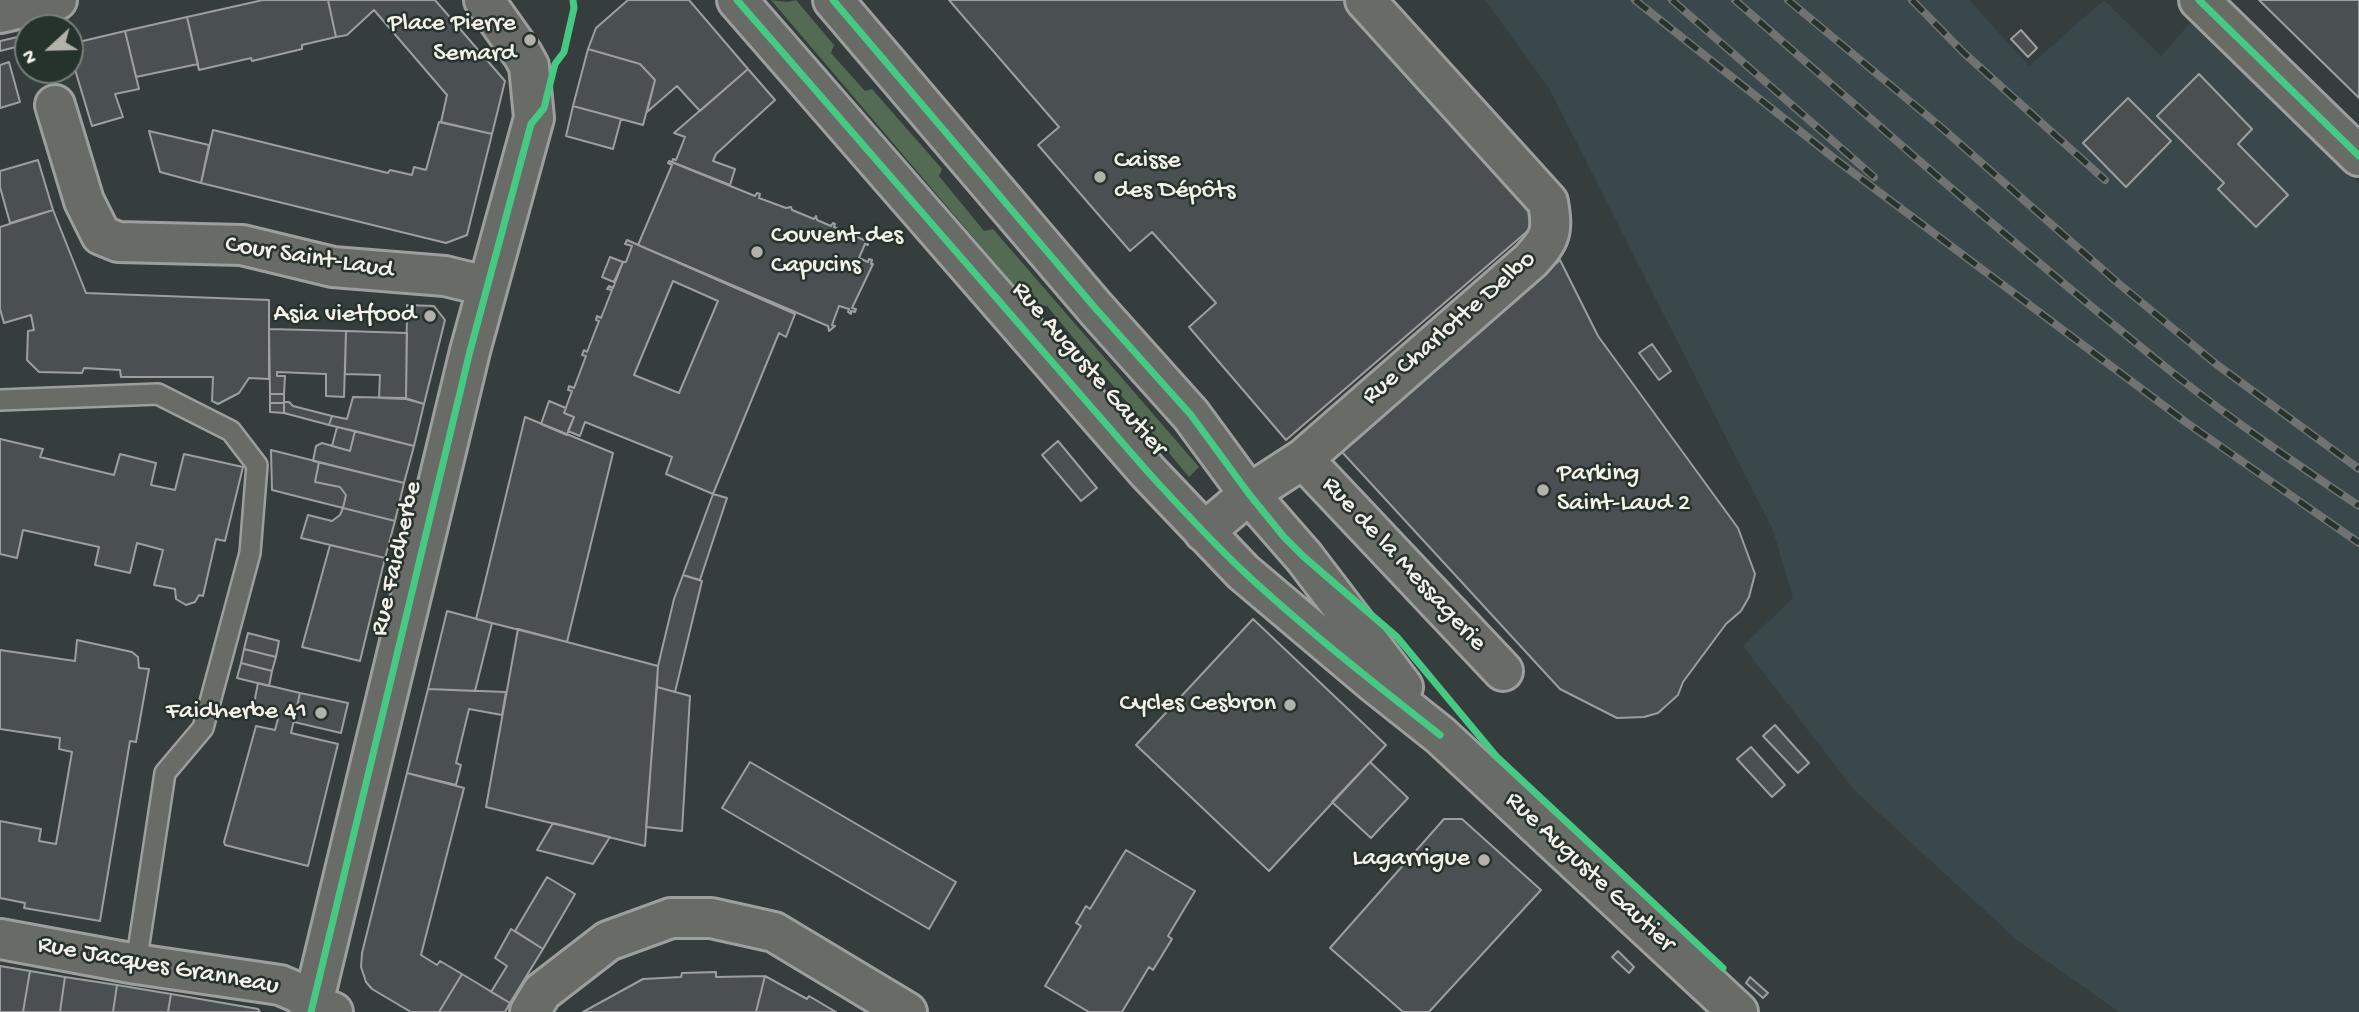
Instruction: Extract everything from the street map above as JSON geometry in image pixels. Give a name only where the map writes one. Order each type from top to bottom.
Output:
[{"type":"street","points":[[0,13],[57,0]]},
{"type":"street","name":"Rue Faidherbe","points":[[318,1009],[486,286],[534,118],[529,66],[484,0]]},
{"type":"street","name":"Rue Auguste Gautier","points":[[737,0],[1147,471],[1244,572],[1372,681],[1440,734],[1738,1012]]},
{"type":"street","name":"Rue Auguste Gautier","points":[[832,0],[1096,309],[1191,415],[1249,494],[1304,557],[1440,734]]},
{"type":"street","name":"Rue Charlotte Delbo","points":[[1204,531],[1249,494],[1369,414],[1513,289],[1531,260],[1549,240],[1552,222],[1548,202],[1365,0]]},
{"type":"street","points":[[2199,0],[2359,156]]},
{"type":"street","name":"Cour Saint-Laud","points":[[55,105],[84,201],[102,235],[118,243],[242,245],[333,267],[445,276],[486,286]]},
{"type":"street","name":"Rue de la Messagerie","points":[[1303,459],[1503,671]]},
{"type":"street","points":[[530,1012],[542,992],[607,941],[671,919],[711,918],[774,932],[907,1012]]},
{"type":"street","name":"Rue Jacques Granneau","points":[[0,939],[136,964],[280,985],[299,993],[318,1009]]},
{"type":"lane","points":[[0,400],[158,394],[231,431],[257,464],[250,553],[203,728],[165,773],[136,964]]},
{"type":"shaded area","points":[[1485,0],[1969,0],[2029,66],[2104,0],[2161,56],[2191,22],[2359,184],[2359,1012],[2119,1012],[2017,940],[1855,791],[1743,646],[1793,598],[1773,530],[1549,88]]},
{"type":"green space","points":[[771,0],[796,0],[834,45],[831,53],[865,91],[872,89],[942,169],[939,176],[984,231],[993,229],[1199,467],[1189,477],[1047,306],[1031,305]]},
{"type":"building","points":[[263,0],[328,0],[336,37],[302,45],[302,49],[199,70],[187,17]]},
{"type":"building","points":[[328,0],[435,0],[505,81],[492,134],[441,122],[447,95],[374,10],[347,35],[336,37]]},
{"type":"building","points":[[628,0],[689,0],[748,69],[700,111],[677,86],[647,112],[655,80],[640,64],[588,49],[596,28]]},
{"type":"building","points":[[949,0],[1345,0],[1538,222],[1286,440],[1189,327],[1216,303],[1152,232],[1130,251],[1038,145],[1059,127]]},
{"type":"building","points":[[2259,0],[2359,0],[2359,98]]},
{"type":"building","points":[[187,17],[198,64],[136,77],[125,31]]},
{"type":"building","points":[[2021,30],[2037,48],[2028,57],[2011,39]]},
{"type":"building","points":[[125,31],[139,89],[115,94],[123,117],[92,126],[79,84],[84,84],[84,41]]},
{"type":"building","points":[[14,38],[14,48],[0,51],[0,41]]},
{"type":"building","points":[[588,49],[640,64],[655,80],[643,125],[573,106]]},
{"type":"building","points":[[9,62],[20,102],[0,108],[0,65]]},
{"type":"building","points":[[748,69],[775,100],[716,154],[713,161],[735,169],[730,185],[672,162],[673,159],[676,160],[685,137],[674,133]]},
{"type":"building","points":[[2199,74],[2252,129],[2238,144],[2288,195],[2256,227],[2218,189],[2224,183],[2157,116]]},
{"type":"building","points":[[2128,98],[2171,141],[2126,187],[2083,143]]},
{"type":"building","points":[[573,106],[621,119],[613,149],[566,136]]},
{"type":"building","points":[[439,122],[492,134],[467,235],[446,243],[201,183],[213,130],[388,173],[390,170],[412,175],[414,167],[426,170]]},
{"type":"building","points":[[149,131],[209,145],[201,183],[160,172]]},
{"type":"building","points":[[38,160],[53,210],[10,223],[0,187],[0,171]]},
{"type":"building","name":"Couvent des Capucins","points":[[669,161],[755,196],[760,194],[759,198],[786,208],[791,207],[792,210],[814,219],[816,216],[817,220],[831,226],[833,223],[834,227],[864,240],[865,237],[868,238],[868,245],[865,244],[859,258],[868,262],[869,259],[872,260],[873,264],[852,308],[856,309],[855,312],[851,311],[851,314],[849,309],[839,306],[832,325],[835,326],[829,331],[828,326],[638,245],[672,165]]},
{"type":"building","points":[[53,210],[86,293],[269,300],[269,379],[249,378],[239,393],[218,404],[212,401],[213,377],[121,377],[120,370],[84,368],[82,373],[39,372],[27,360],[28,331],[34,330],[31,315],[4,323],[0,309],[0,227]]},
{"type":"building","name":"Couvent des Capucins","points":[[627,240],[795,314],[786,337],[779,333],[713,494],[666,474],[672,457],[585,422],[580,436],[568,431],[574,417],[564,413],[572,391],[568,390],[569,386],[574,388],[586,356],[582,355],[584,350],[587,352],[599,321],[596,320],[597,316],[601,318],[612,290],[607,289],[609,286],[613,288],[623,262],[626,262],[632,246],[625,244]],"holes":[[[673,281],[718,301],[679,393],[634,375]]]},
{"type":"building","points":[[610,257],[623,262],[614,282],[602,277]]},
{"type":"building","name":"Parking Saint-Laud 2","points":[[1560,260],[1598,336],[1738,528],[1755,574],[1749,597],[1741,611],[1726,624],[1683,682],[1678,695],[1658,713],[1644,717],[1617,718],[1560,689],[1342,452]]},
{"type":"building","points":[[407,305],[434,306],[445,320],[424,404],[406,399]]},
{"type":"building","points":[[269,329],[346,331],[344,397],[326,396],[326,374],[277,372],[277,376],[285,376],[284,394],[270,394]]},
{"type":"building","points":[[346,331],[407,333],[406,399],[379,398],[380,375],[345,374]]},
{"type":"building","points":[[1652,344],[1671,371],[1659,380],[1639,353]]},
{"type":"building","points":[[270,394],[284,394],[284,403],[270,403]]},
{"type":"building","points":[[353,397],[405,398],[424,404],[414,446],[329,425],[332,416],[347,419]]},
{"type":"building","points":[[549,401],[566,408],[564,413],[574,417],[567,435],[541,424]]},
{"type":"building","points":[[284,402],[332,416],[329,425],[284,413]]},
{"type":"building","points":[[270,403],[284,403],[284,413],[270,412]]},
{"type":"building","points":[[525,417],[613,453],[567,642],[476,619]]},
{"type":"building","points":[[337,427],[355,431],[350,451],[332,446]]},
{"type":"building","points":[[355,431],[414,446],[404,483],[313,461],[316,446],[322,443],[350,451]]},
{"type":"building","points":[[0,439],[43,449],[40,457],[114,475],[120,454],[156,463],[151,485],[175,490],[184,454],[243,467],[225,541],[216,539],[203,596],[199,595],[195,602],[186,605],[176,599],[175,589],[154,585],[163,550],[137,543],[130,573],[95,565],[99,547],[23,530],[17,558],[0,554]]},
{"type":"building","points":[[1058,441],[1097,488],[1081,501],[1042,455]]},
{"type":"building","points":[[271,450],[319,462],[315,482],[340,487],[346,495],[343,508],[272,490]]},
{"type":"building","points":[[319,462],[404,483],[395,521],[343,508],[346,495],[340,487],[315,482]]},
{"type":"building","points":[[713,494],[727,498],[700,580],[683,575]]},
{"type":"building","points":[[343,508],[395,521],[385,558],[301,538],[308,515],[332,521],[340,515]]},
{"type":"building","points":[[330,545],[385,558],[360,661],[302,647]]},
{"type":"building","points":[[683,575],[702,581],[675,692],[657,687],[658,666],[674,599]]},
{"type":"building","points":[[447,611],[492,623],[475,691],[428,689]]},
{"type":"building","points":[[1253,619],[1386,745],[1269,871],[1136,745]]},
{"type":"building","points":[[518,629],[658,666],[645,846],[486,807]]},
{"type":"building","points":[[248,633],[279,641],[276,657],[244,649]]},
{"type":"building","points":[[77,640],[132,652],[138,657],[139,668],[149,669],[136,742],[130,741],[100,921],[24,908],[25,903],[0,898],[0,821],[41,829],[39,841],[56,844],[72,752],[59,749],[60,738],[0,729],[0,650],[75,661]]},
{"type":"building","points":[[244,649],[276,657],[272,671],[241,663]]},
{"type":"building","points":[[241,663],[272,671],[269,686],[237,678]]},
{"type":"building","points":[[258,683],[300,693],[291,733],[338,744],[308,866],[225,845],[224,842],[256,726],[275,730],[279,715],[253,709]]},
{"type":"building","points":[[657,687],[690,696],[682,831],[646,827]]},
{"type":"building","points":[[428,689],[506,692],[502,715],[469,709],[456,763],[461,765],[456,785],[407,773]]},
{"type":"building","name":"Faidherbe 41","points":[[300,693],[348,703],[341,733],[294,722]]},
{"type":"building","points":[[1775,725],[1809,763],[1798,773],[1763,736]]},
{"type":"building","points":[[1751,747],[1785,785],[1772,797],[1737,759]]},
{"type":"building","points":[[750,762],[956,882],[929,929],[722,808]]},
{"type":"building","points":[[1370,762],[1408,798],[1371,838],[1332,802]]},
{"type":"building","points":[[407,773],[464,788],[421,955],[437,965],[440,961],[462,974],[439,1012],[411,1012],[372,989],[366,982],[361,967],[362,953]]},
{"type":"building","points":[[1444,819],[1462,819],[1541,890],[1429,1012],[1403,1012],[1330,948]]},
{"type":"building","points":[[553,823],[610,837],[593,864],[537,850]]},
{"type":"building","points":[[1126,850],[1195,891],[1168,936],[1172,939],[1153,970],[1149,967],[1122,1012],[1089,1012],[1045,986],[1081,926],[1076,923],[1086,906],[1090,909]]},
{"type":"building","points":[[547,877],[575,894],[543,949],[515,931]]},
{"type":"building","points":[[511,929],[543,949],[510,1003],[491,992],[507,966],[495,958]]},
{"type":"building","points":[[1618,951],[1634,967],[1629,973],[1612,957]]},
{"type":"building","points":[[0,966],[30,971],[23,1012],[0,1012]]},
{"type":"building","points":[[30,971],[65,977],[60,1012],[23,1012]]},
{"type":"building","points":[[716,972],[716,977],[765,976],[756,1012],[583,1012],[643,979],[681,977],[682,973]]},
{"type":"building","points":[[462,974],[510,1003],[505,1012],[439,1012]]},
{"type":"building","points":[[765,976],[807,999],[809,996],[836,1012],[756,1012]]},
{"type":"building","points":[[65,977],[117,985],[113,1012],[60,1012]]},
{"type":"building","points":[[1750,977],[1768,993],[1763,998],[1746,983]]},
{"type":"building","points":[[117,985],[171,994],[168,1012],[113,1012]]},
{"type":"building","points":[[171,994],[258,1009],[260,1012],[168,1012]]},
{"type":"railway","points":[[1635,0],[1835,159],[2187,423],[2359,543]]},
{"type":"railway","points":[[1672,0],[1874,177]]},
{"type":"railway","points":[[1735,0],[1955,191],[2178,377],[2222,411],[2359,506]]},
{"type":"railway","points":[[1788,0],[1942,128],[2118,283],[2216,364],[2359,469]]},
{"type":"railway","points":[[1912,0],[1964,53],[2105,180]]},
{"type":"cycle path","points":[[311,1012],[470,351],[531,124],[544,108],[555,64],[564,52],[574,8],[573,0]]},
{"type":"cycle path","points":[[737,0],[1194,522],[1291,614],[1440,735]]},
{"type":"cycle path","points":[[833,0],[1096,309],[1191,415],[1284,537],[1397,637],[1496,756],[1723,968]]},
{"type":"cycle path","points":[[2199,0],[2359,156]]},
{"type":"place","name":"Place Pierre Semard","points":[[530,40]]},
{"type":"place","name":"Caisse des Dépôts","points":[[1100,177]]},
{"type":"place","name":"Couvent des Capucins","points":[[757,252]]},
{"type":"place","name":"Asia vietfood","points":[[430,316]]},
{"type":"place","name":"Parking Saint-Laud 2","points":[[1543,490]]},
{"type":"place","name":"Cycles Cesbron","points":[[1290,705]]},
{"type":"place","name":"Faidherbe 41","points":[[321,713]]},
{"type":"place","name":"Lagarrigue","points":[[1484,860]]}]
